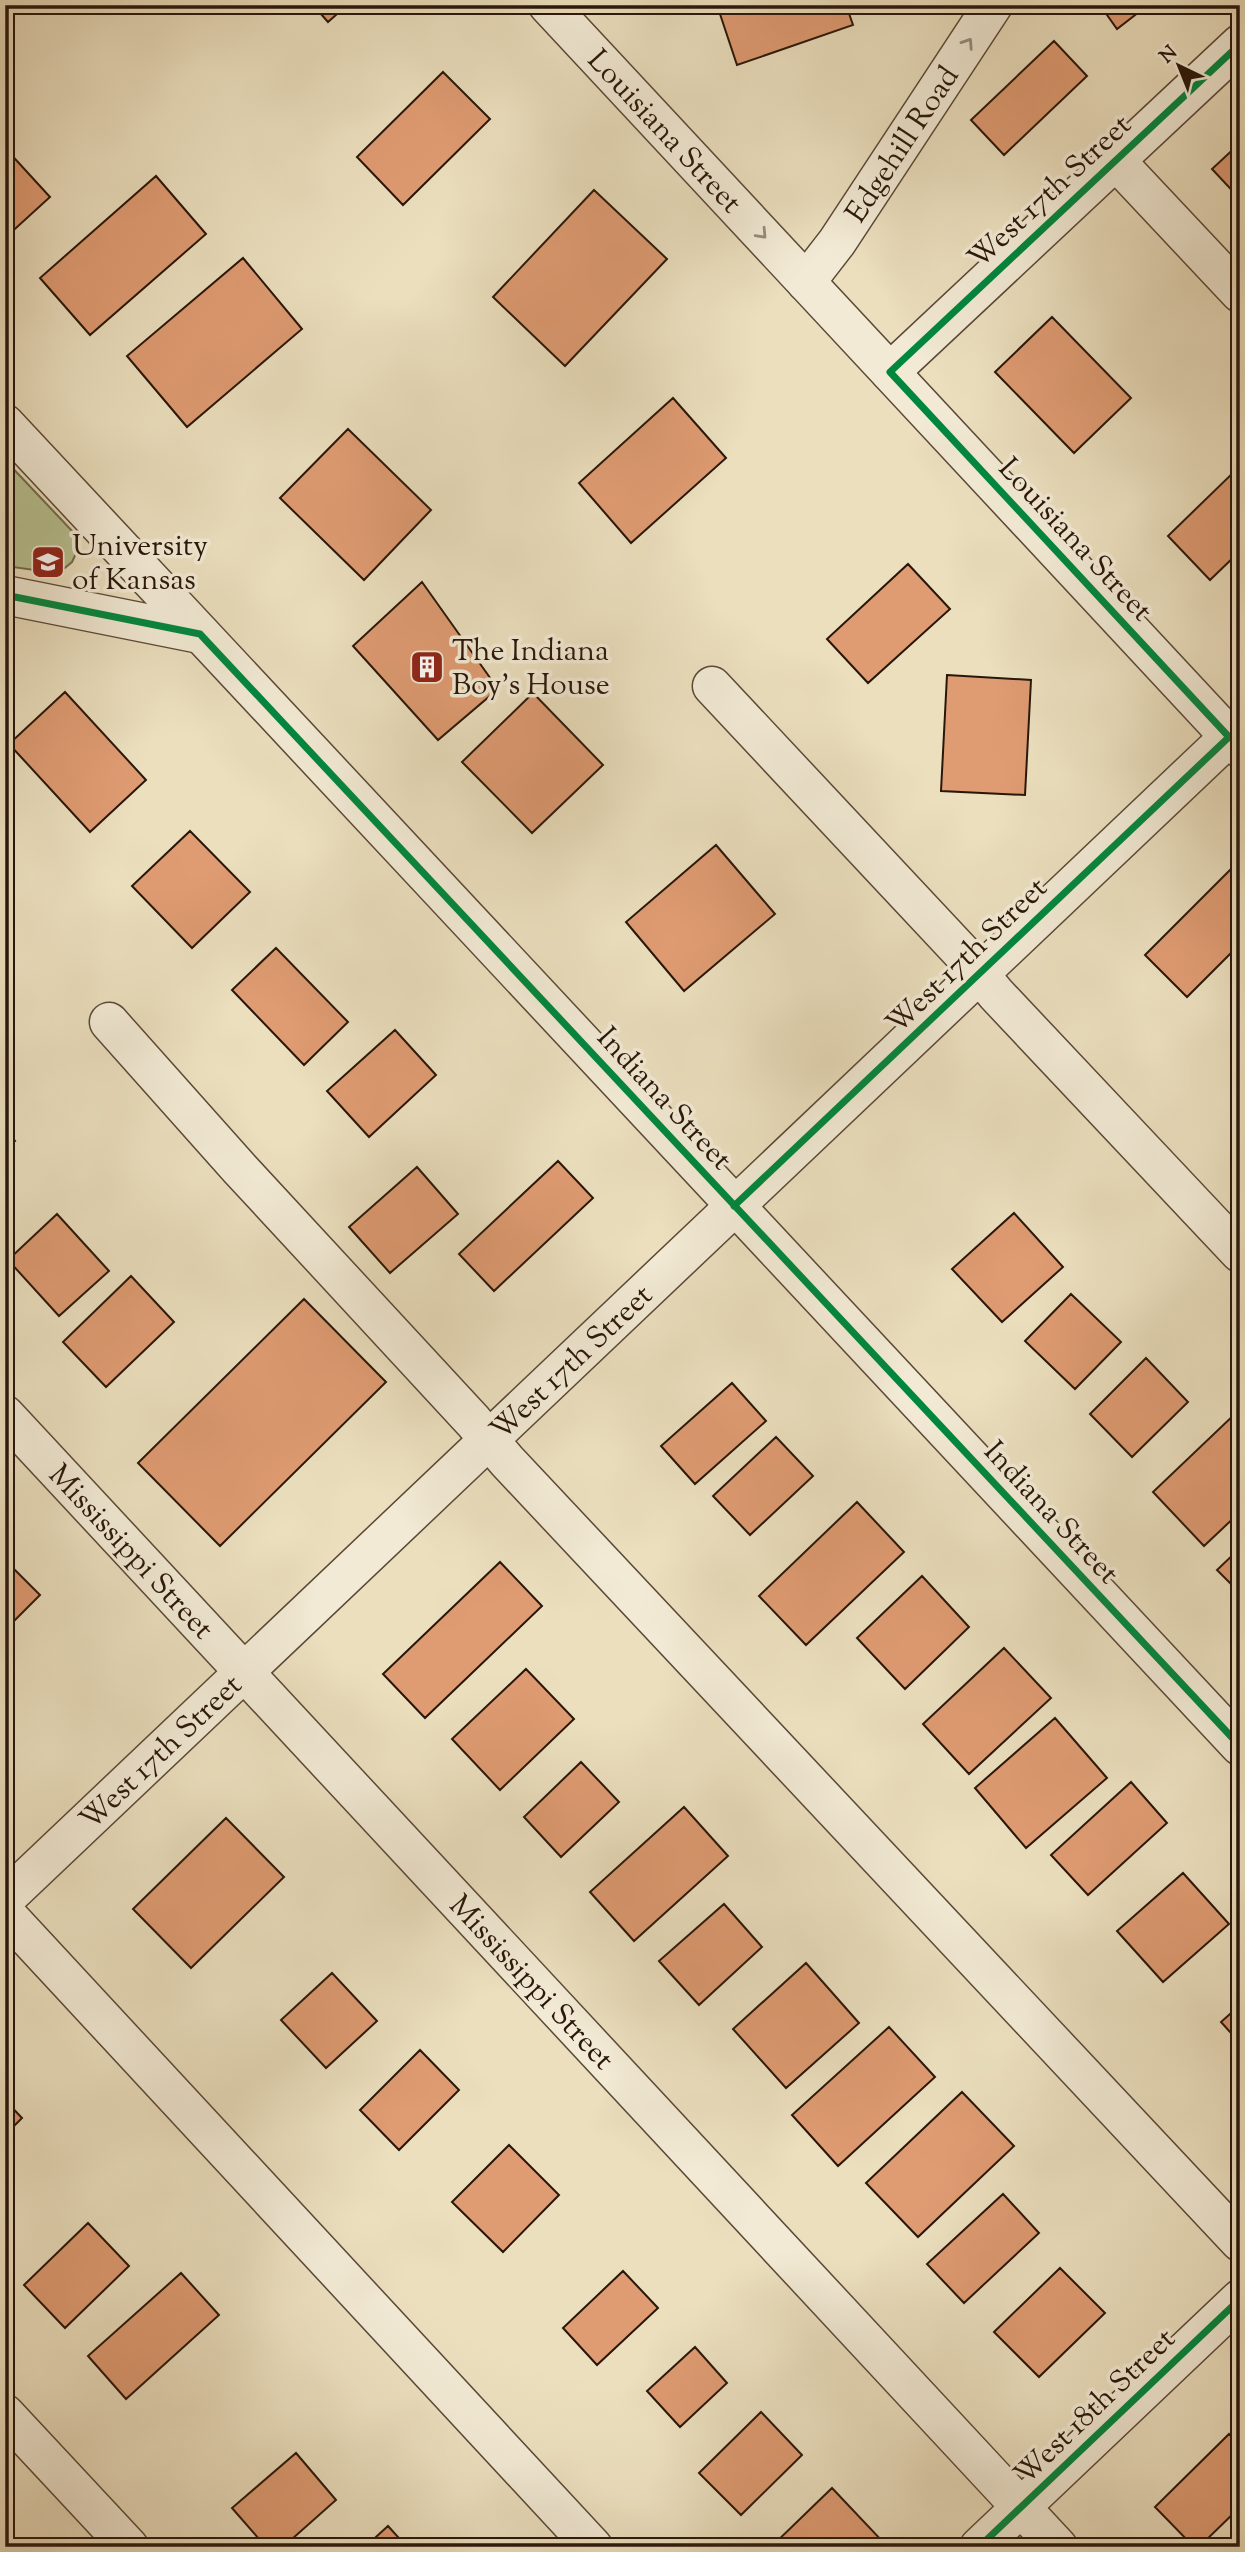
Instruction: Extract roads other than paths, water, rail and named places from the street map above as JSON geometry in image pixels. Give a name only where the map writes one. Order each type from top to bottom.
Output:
[{"type":"street","name":"Louisiana Street","points":[[548,5],[1234,742]]},
{"type":"street","name":"Edgehill Road","points":[[806,282],[837,242],[993,5]]},
{"type":"street","name":"West 17th Street","points":[[890,372],[1240,44]]},
{"type":"street","points":[[1116,160],[1240,293]]},
{"type":"street","name":"Indiana Street","points":[[5,424],[1240,1746]]},
{"type":"street","points":[[5,595],[200,634]]},
{"type":"street","points":[[712,686],[1240,1253]]},
{"type":"street","name":"West 17th Street","points":[[5,1899],[979,974],[1234,742]]},
{"type":"street","points":[[109,1022],[489,1440],[1240,2242]]},
{"type":"street","name":"Mississippi Street","points":[[5,1416],[1058,2547]]},
{"type":"street","points":[[5,1913],[593,2547]]},
{"type":"street","name":"West 18th Street","points":[[979,2547],[1240,2298]]},
{"type":"street","points":[[5,2414],[129,2547]]},
{"type":"place","name":"University of Kansas","points":[[48,562]]},
{"type":"place","name":"The Indiana Boy's House","points":[[427,667]]}]
